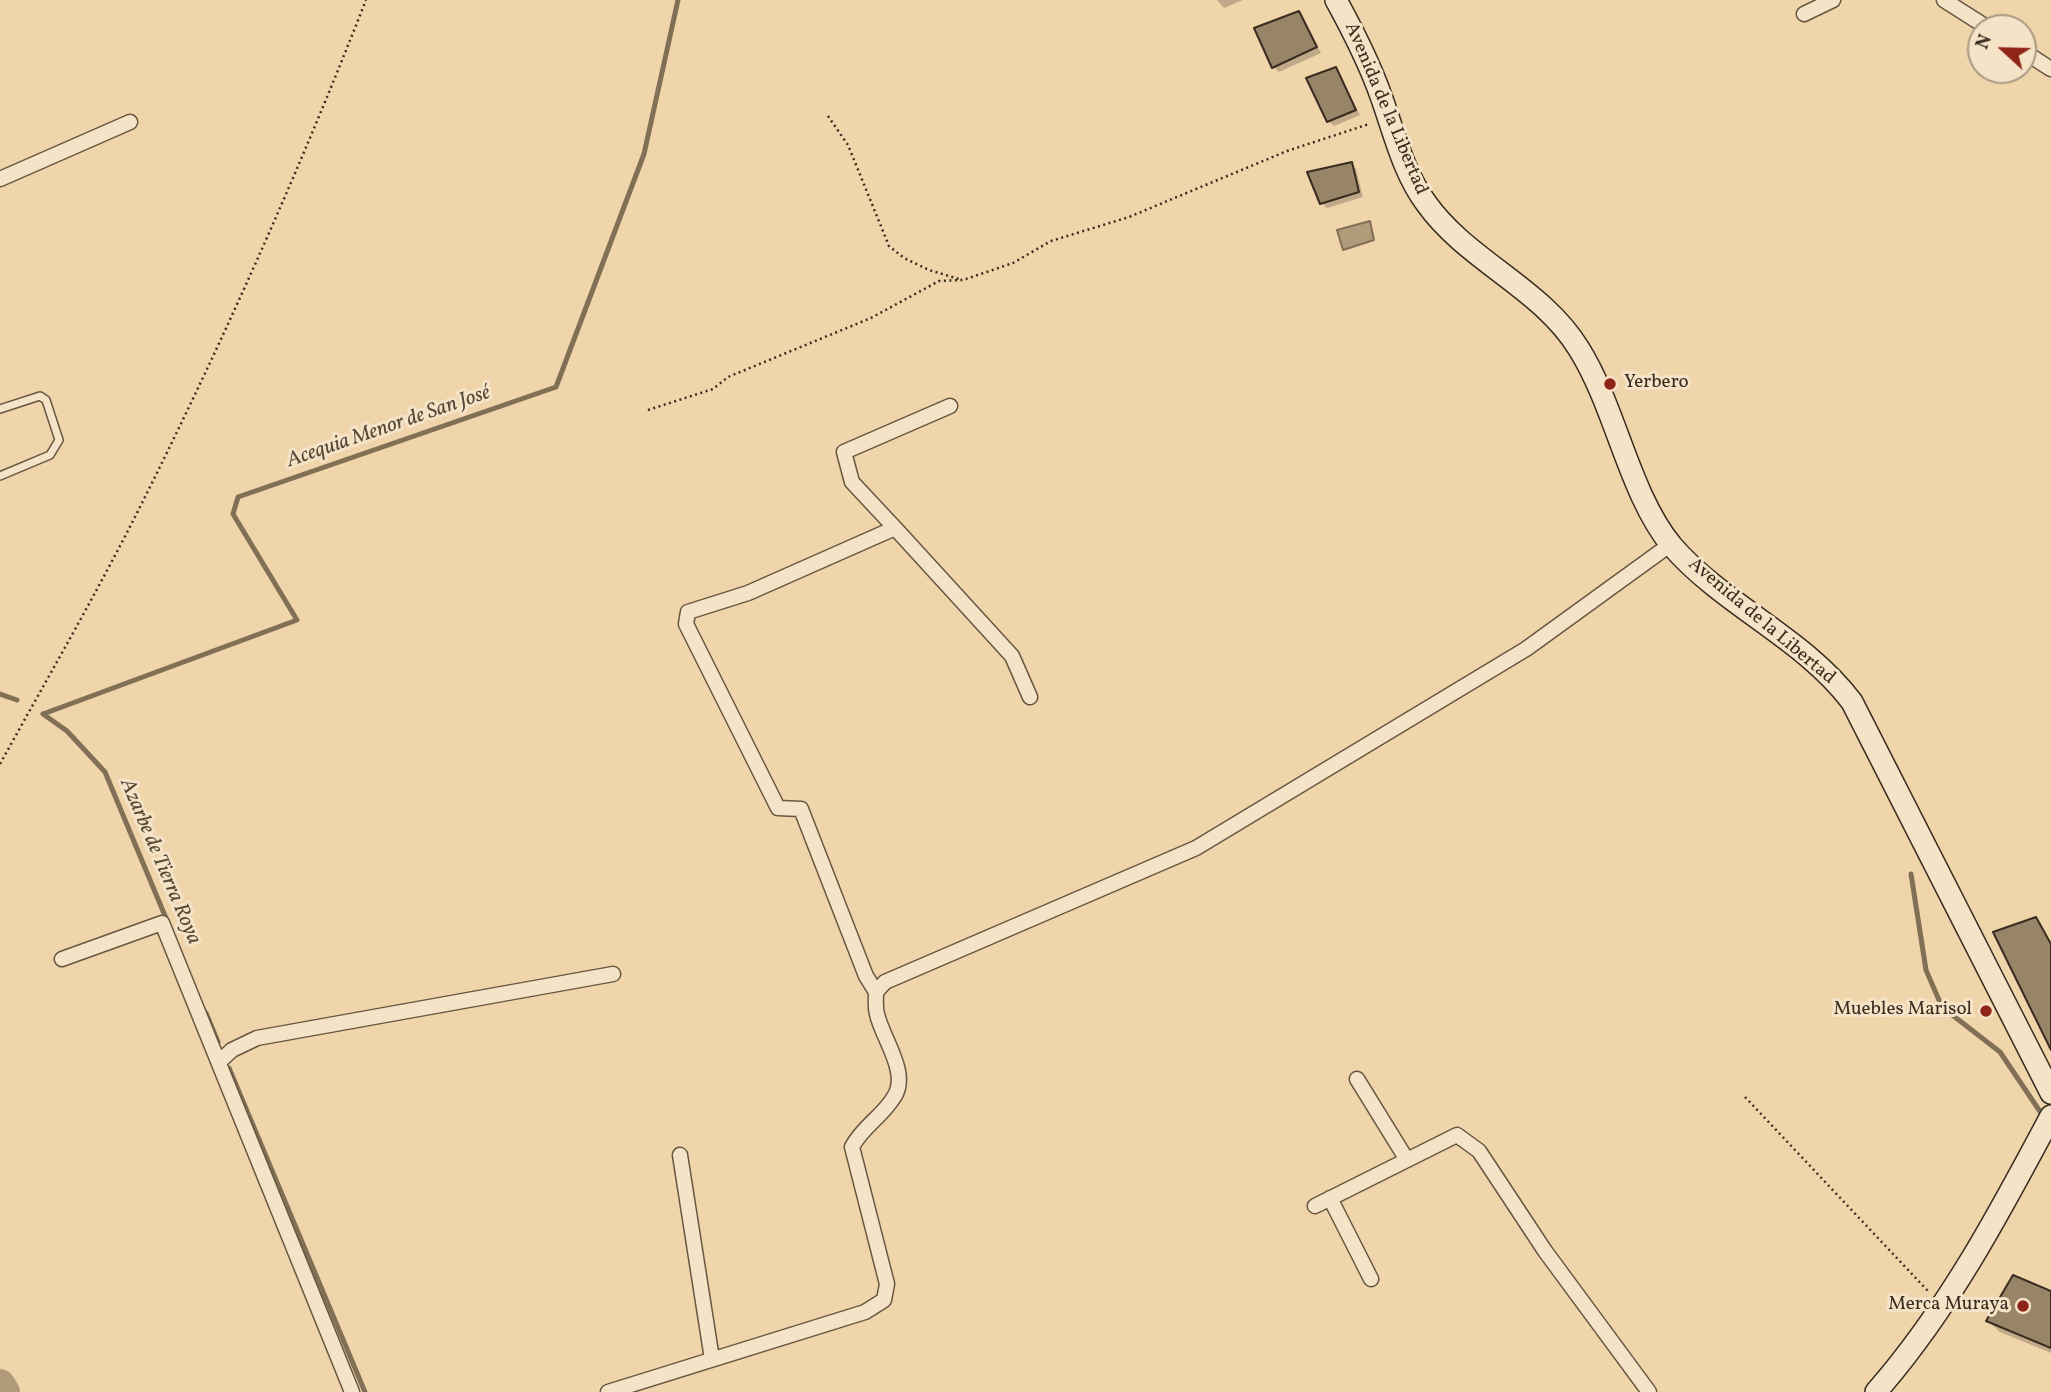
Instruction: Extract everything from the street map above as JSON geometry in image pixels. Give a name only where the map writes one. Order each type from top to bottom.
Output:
[{"type":"main road","name":"Avenida de la Libertad","points":[[1336,0],[1368,61],[1412,180],[1434,214],[1548,313],[1578,348],[1607,405],[1650,511],[1671,544],[1715,587],[1825,673],[1852,702],[2051,1093]]},
{"type":"main road","points":[[1876,1392],[1942,1306],[2051,1116]]},
{"type":"street","points":[[1804,14],[1833,0]]},
{"type":"street","points":[[1955,3],[1970,14]]},
{"type":"street","points":[[0,179],[130,122]]},
{"type":"street","points":[[950,406],[844,452],[852,482],[1012,656],[1030,697]]},
{"type":"street","points":[[608,1392],[866,1311],[884,1300],[887,1284],[852,1147],[860,1130],[884,1111],[897,1094],[899,1076],[876,1013],[876,992],[866,976],[801,809],[778,808],[686,624],[688,612],[748,593],[895,528]]},
{"type":"street","points":[[876,992],[885,982],[902,972],[1196,848],[1526,649],[1671,544]]},
{"type":"street","points":[[62,959],[162,923],[352,1392]]},
{"type":"street","points":[[220,1061],[232,1050],[257,1038],[613,974]]},
{"type":"street","points":[[1357,1079],[1407,1160]]},
{"type":"street","points":[[1315,1206],[1457,1135],[1479,1151],[1545,1251],[1649,1392]]},
{"type":"street","points":[[680,1155],[712,1359]]},
{"type":"street","points":[[1330,1198],[1371,1279]]},
{"type":"lane","points":[[0,409],[40,396],[46,400],[59,440],[50,455],[0,476]]},
{"type":"path","points":[[0,764],[141,505],[198,387],[324,109],[366,0]]},
{"type":"path","points":[[828,116],[848,145],[889,246],[904,258],[929,270],[962,280]]},
{"type":"path","points":[[648,410],[713,389],[729,377],[871,318],[939,281],[962,280],[1013,263],[1051,241],[1129,217],[1303,145],[1389,119]]},
{"type":"path","points":[[1745,1097],[1942,1306]]},
{"type":"shaded area","points":[[1370,221],[1374,240],[1343,250],[1337,230]]},
{"type":"building","points":[[1299,11],[1317,47],[1272,68],[1254,28]]},
{"type":"building","points":[[1336,67],[1356,110],[1327,122],[1306,78]]},
{"type":"building","points":[[1352,162],[1359,192],[1320,204],[1307,172]]},
{"type":"building","points":[[2036,917],[2051,944],[2051,1050],[1993,932]]},
{"type":"building","name":"Merca Muraya","points":[[2013,1275],[2051,1291],[2051,1348],[1986,1321]]},
{"type":"waterway","name":"Acequia Menor de San José","points":[[43,714],[297,620],[233,514],[238,497],[556,387],[644,154],[678,0]]},
{"type":"waterway","name":"Azarbe de Tierra Roya","points":[[0,694],[17,700]]},
{"type":"waterway","name":"Azarbe de Tierra Roya","points":[[43,714],[67,731],[105,772],[168,923]]},
{"type":"waterway","points":[[1911,874],[1926,970],[1942,1007],[2000,1052],[2041,1113]]},
{"type":"waterway","name":"Azarbe de Tierra Roya","points":[[206,1013],[218,1042]]},
{"type":"waterway","name":"Azarbe de Tierra Roya","points":[[229,1068],[365,1392]]},
{"type":"waterway","points":[[0,1384],[5,1392]]},
{"type":"place","name":"Yerbero","points":[[1610,384]]},
{"type":"place","name":"Muebles Marisol","points":[[1986,1011]]},
{"type":"place","name":"Merca Muraya","points":[[2023,1306]]}]
